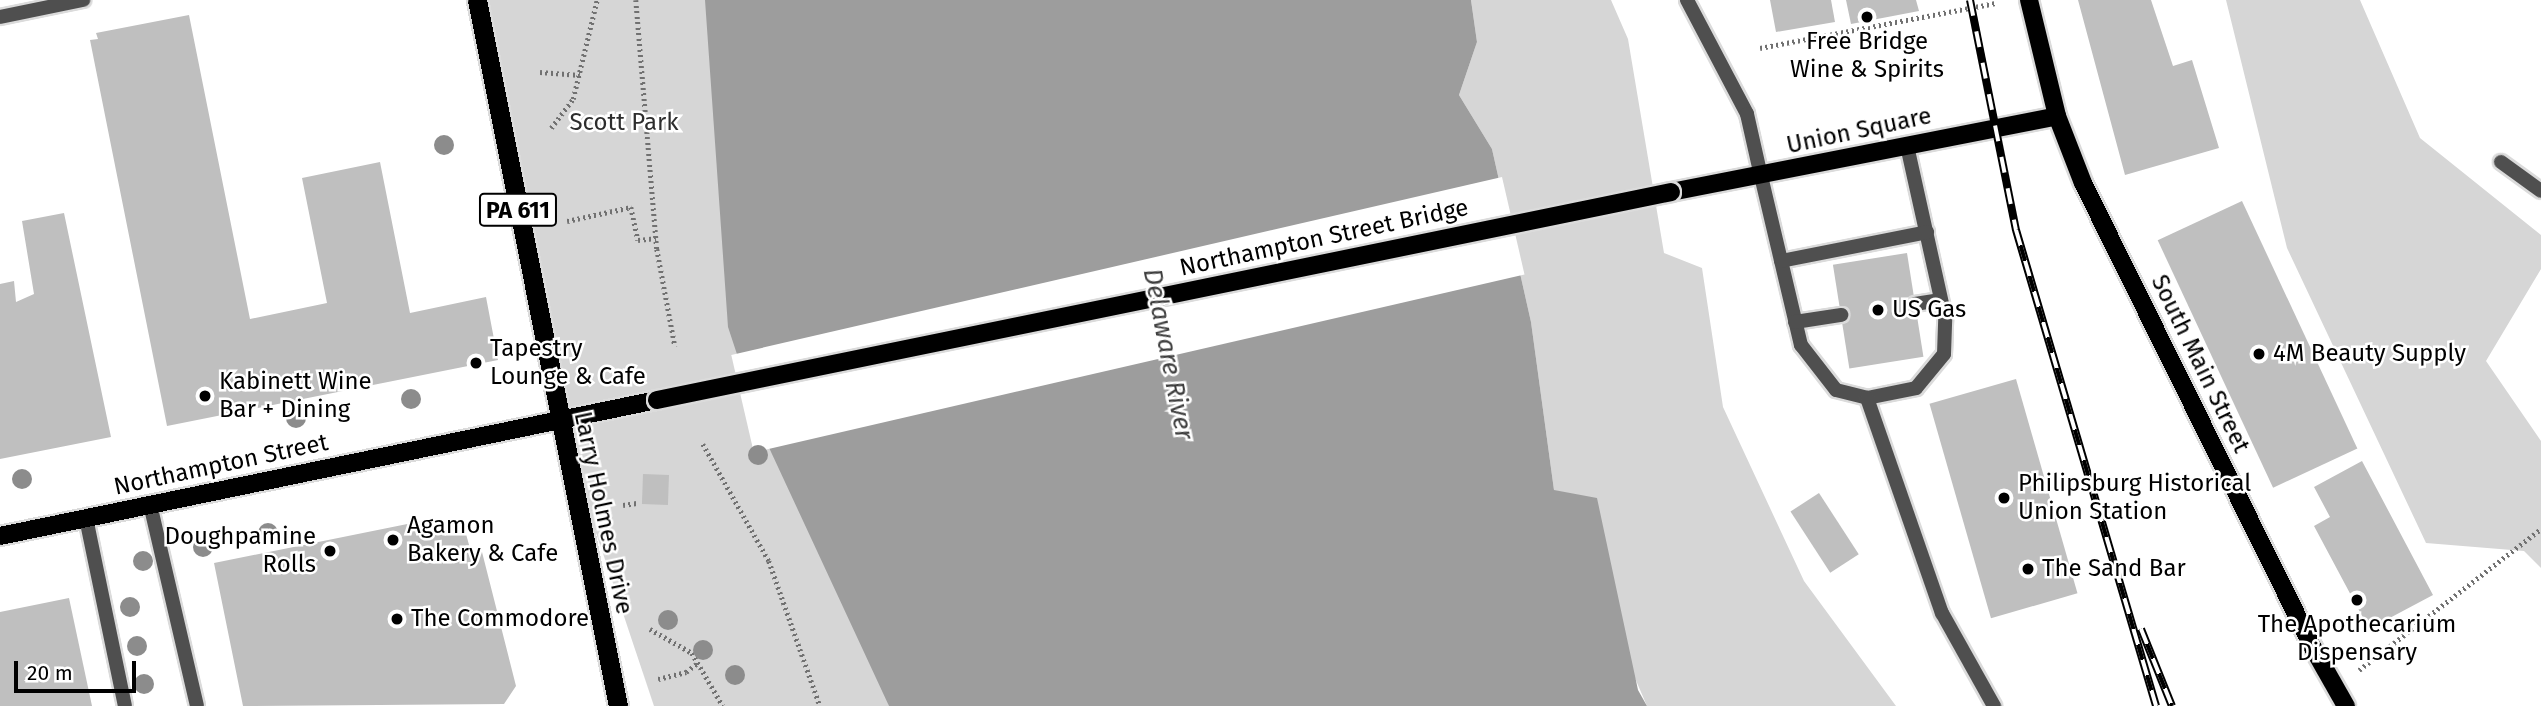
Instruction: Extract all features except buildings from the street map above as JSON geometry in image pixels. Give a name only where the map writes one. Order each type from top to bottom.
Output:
[{"type":"highway","name":"Larry Holmes Drive","points":[[477,0],[558,419],[618,706]]},
{"type":"main road","name":"South Main Street","points":[[2029,0],[2057,116],[2082,183],[2346,706]]},
{"type":"main road","name":"Union Square","points":[[1671,192],[2057,116]]},
{"type":"main road","name":"Northampton Street Bridge","points":[[657,400],[1671,192]]},
{"type":"main road","name":"Northampton Street","points":[[0,536],[657,400]]},
{"type":"street","points":[[0,17],[83,0]]},
{"type":"street","points":[[1687,0],[1747,114],[1801,345],[1836,390],[1867,398],[1916,387],[1944,354],[1941,300],[1907,146]]},
{"type":"street","points":[[2501,162],[2541,191]]},
{"type":"street","points":[[1781,261],[1927,232]]},
{"type":"street","points":[[1915,304],[1941,300]]},
{"type":"street","points":[[1795,322],[1841,315]]},
{"type":"street","points":[[1867,398],[1942,613],[1994,706]]},
{"type":"street","points":[[150,504],[197,706]]},
{"type":"street","points":[[86,518],[124,706]]},
{"type":"path","points":[[551,128],[573,99],[597,0]]},
{"type":"path","points":[[636,0],[656,238],[675,346]]},
{"type":"path","points":[[1760,48],[1996,3]]},
{"type":"path","points":[[540,72],[580,75]]},
{"type":"path","points":[[567,221],[631,207],[638,240],[656,238]]},
{"type":"path","points":[[703,444],[769,561],[820,706]]},
{"type":"path","points":[[622,505],[637,503]]},
{"type":"path","points":[[2336,689],[2541,529]]},
{"type":"path","points":[[650,629],[676,643],[699,662],[723,706]]},
{"type":"path","points":[[659,679],[686,672],[699,662]]},
{"type":"green space","name":"Scott Park","points":[[477,0],[739,0],[889,706],[654,706],[558,419]]},
{"type":"green space","points":[[1471,0],[1611,0],[1628,39],[1664,253],[1702,268],[1723,407],[1804,581],[1896,706],[1647,706],[1554,490],[1531,322],[1492,149],[1459,95],[1477,42]]},
{"type":"green space","points":[[2226,0],[2360,0],[2420,138],[2541,235],[2541,269],[2486,361],[2541,441],[2541,568],[2524,551],[2426,543],[2287,248]]},
{"type":"water","name":"Delaware River","points":[[705,0],[1471,0],[1477,42],[1459,95],[1492,149],[1531,322],[1554,490],[1597,498],[1638,690],[1647,706],[889,706],[765,439],[728,327]]},
{"type":"pier","points":[[1502,177],[1524,274],[754,452],[731,355]]},
{"type":"railway","points":[[1970,0],[2016,230],[2156,706]]},
{"type":"railway","points":[[2141,629],[2172,706]]},
{"type":"place","name":"Free Bridge Wine & Spirits","points":[[1867,17]]},
{"type":"place","name":"US Gas","points":[[1878,310]]},
{"type":"place","name":"4M Beauty Supply","points":[[2259,354]]},
{"type":"place","name":"Tapestry Lounge & Cafe","points":[[476,363]]},
{"type":"place","name":"Kabinett Wine Bar + Dining","points":[[205,396]]},
{"type":"place","name":"Philipsburg Historical Union Station","points":[[2004,498]]},
{"type":"place","name":"Agamon Bakery & Cafe","points":[[393,540]]},
{"type":"place","name":"Doughpamine Rolls","points":[[330,551]]},
{"type":"place","name":"The Sand Bar","points":[[2028,569]]},
{"type":"place","name":"The Apothecarium Dispensary","points":[[2357,600]]},
{"type":"place","name":"The Commodore","points":[[397,619]]}]
